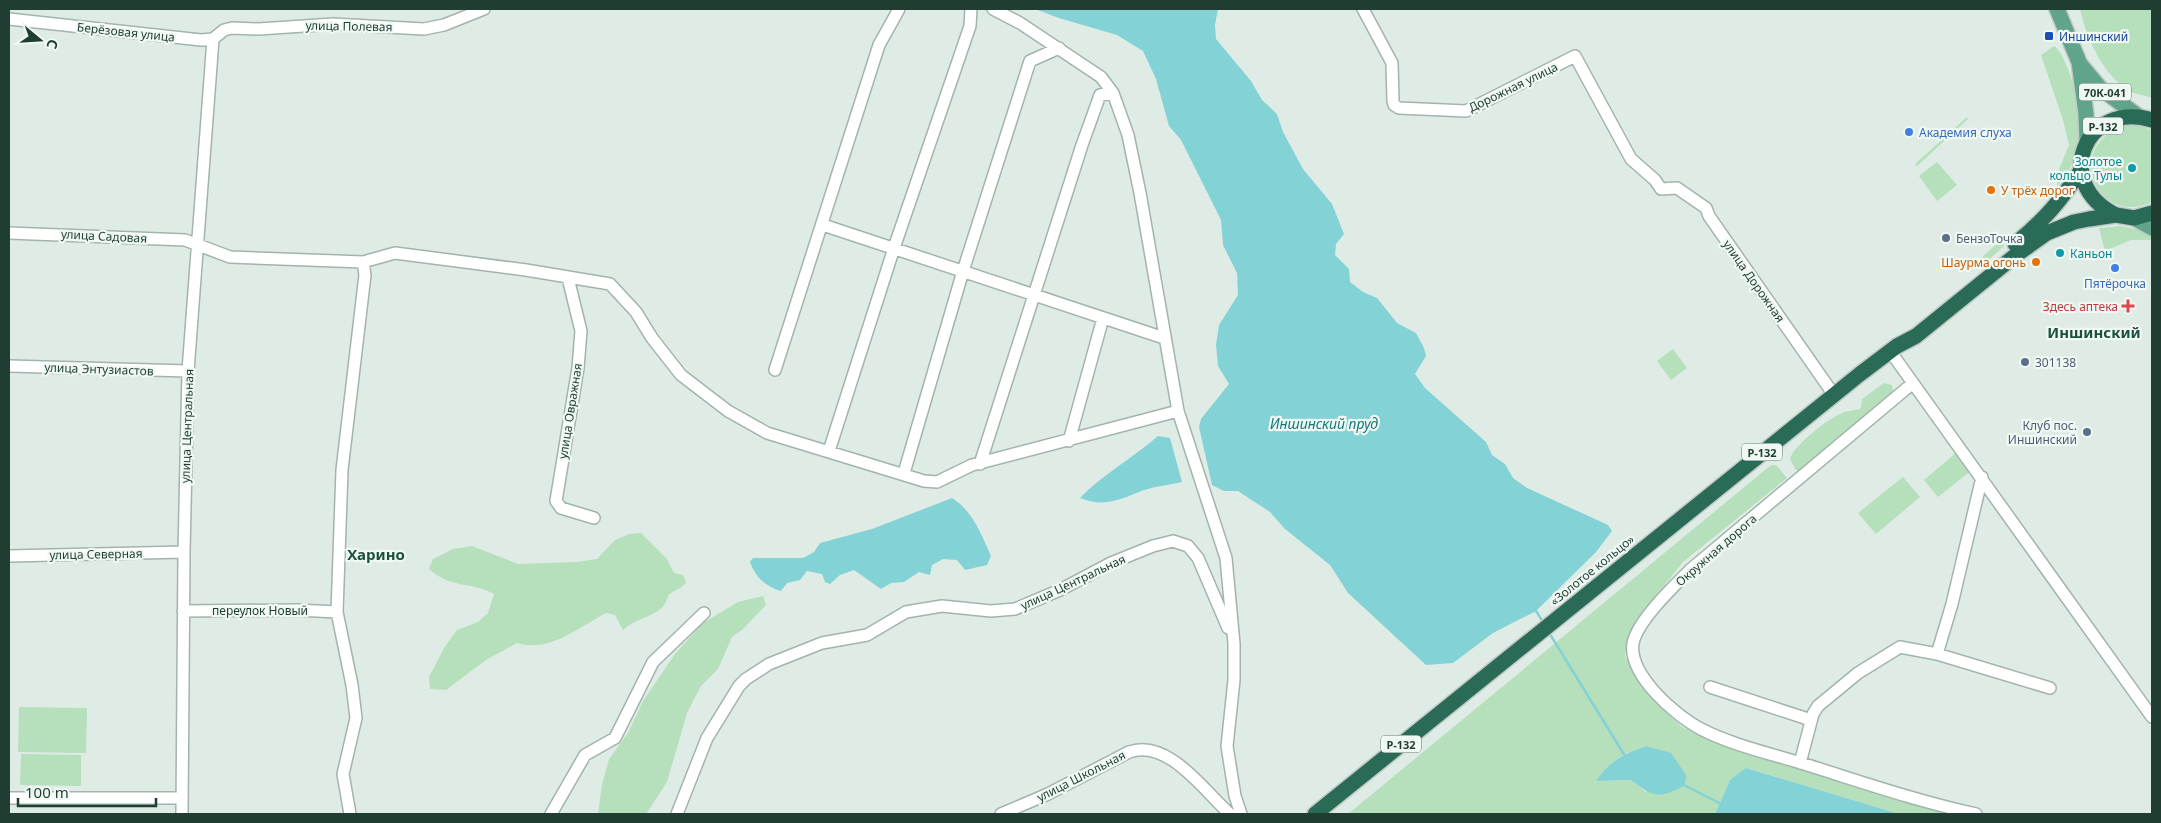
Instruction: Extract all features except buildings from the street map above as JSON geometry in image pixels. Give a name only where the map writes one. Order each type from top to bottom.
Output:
[{"type":"highway","name":"Р-132","points":[[2088,141],[2098,129],[2110,121],[2149,119]]},
{"type":"highway","name":"«Золотое кольцо»","points":[[1893,348],[1909,329],[2043,221],[2060,201],[2081,170],[2082,155],[2088,141]]},
{"type":"highway","name":"Р-132","points":[[2081,170],[2088,192],[2102,208],[2116,215]]},
{"type":"highway","name":"«Золотое кольцо»","points":[[1315,814],[1544,627],[1834,395],[1893,348],[1916,336],[2016,255],[2047,233],[2074,222],[2116,215],[2134,218],[2152,213]]},
{"type":"main road","name":"70К-041","points":[[2057,9],[2079,62],[2088,141]]},
{"type":"main road","name":"70К-041","points":[[2079,62],[2100,88],[2149,119]]},
{"type":"main road","points":[[2134,218],[2152,228]]},
{"type":"street","name":"улица Полевая","points":[[213,39],[224,30],[232,28],[259,29],[333,24],[424,29],[444,25],[484,9]]},
{"type":"street","points":[[775,370],[879,46],[899,9]]},
{"type":"street","points":[[829,451],[894,248],[970,26],[971,9]]},
{"type":"street","points":[[994,9],[1059,48],[1101,78],[1113,93],[1128,135],[1178,411],[1226,558],[1234,644],[1234,680],[1227,730],[1227,746],[1235,796],[1241,814]]},
{"type":"street","name":"Дорожная улица","points":[[1363,9],[1392,63],[1393,101],[1394,105],[1400,108],[1466,111],[1575,56],[1631,158],[1656,180],[1661,189]]},
{"type":"street","name":"Берёзовая улица","points":[[9,19],[14,22],[201,40],[213,39]]},
{"type":"street","name":"улица Центральная","points":[[182,814],[184,552],[188,371],[199,246],[213,39]]},
{"type":"street","points":[[904,473],[963,271],[1030,61],[1059,48]]},
{"type":"street","points":[[980,464],[1100,95],[1113,93]]},
{"type":"street","name":"улица Дорожная","points":[[1661,189],[1677,188],[1706,208],[1709,216],[1834,395]]},
{"type":"street","points":[[823,225],[1164,338]]},
{"type":"street","name":"улица Садовая","points":[[9,233],[185,240],[230,257],[364,262],[395,253],[612,285],[636,312],[652,338],[681,375],[728,411],[767,433],[904,473],[924,481],[937,482],[980,464],[1178,411]]},
{"type":"street","points":[[350,814],[343,774],[356,718],[352,685],[337,612],[342,470],[365,275],[364,262]]},
{"type":"street","name":"улица Овражная","points":[[568,278],[580,331],[578,368],[556,501],[561,508],[594,518]]},
{"type":"street","points":[[1069,441],[1103,318]]},
{"type":"street","points":[[1893,348],[1913,383],[2152,717]]},
{"type":"street","name":"улица Энтузиастов","points":[[9,366],[188,371]]},
{"type":"street","name":"Окружная дорога","points":[[1913,383],[1691,569],[1650,615],[1635,638],[1633,651],[1641,673],[1661,698],[1679,714],[1714,735],[1751,749],[1931,804],[1976,814]]},
{"type":"street","points":[[1937,654],[1952,604],[1982,477]]},
{"type":"street","name":"улица Центральная","points":[[677,814],[707,738],[746,678],[769,664],[822,643],[867,635],[906,612],[936,606],[991,611],[1015,609],[1060,590],[1111,563],[1153,546],[1173,541],[1185,544],[1198,558],[1234,644]]},
{"type":"street","points":[[9,556],[184,552]]},
{"type":"street","name":"переулок Новый","points":[[184,611],[297,610],[337,612]]},
{"type":"street","points":[[551,814],[585,756],[615,738],[653,662],[704,613]]},
{"type":"street","points":[[1800,763],[1811,720],[1818,706],[1825,698],[1858,673],[1900,647],[1937,654],[2050,688]]},
{"type":"street","points":[[1710,687],[1811,720]]},
{"type":"street","name":"улица Школьная","points":[[1001,814],[1048,794],[1129,752],[1142,750],[1158,752],[1176,761],[1230,814]]},
{"type":"street","points":[[9,798],[182,798]]},
{"type":"green space","points":[[2080,9],[2152,9],[2152,98],[2129,91],[2117,82],[2102,64],[2086,31]]},
{"type":"green space","points":[[2054,46],[2059,50],[2068,69],[2077,98],[2079,113],[2078,145],[2074,160],[2067,174],[2057,186],[2058,172],[2069,145],[2063,120],[2041,55]]},
{"type":"green space","points":[[1967,117],[1968,119],[1917,166],[1915,164]]},
{"type":"green space","points":[[2126,125],[2140,126],[2152,130],[2152,202],[2132,207],[2115,204],[2102,194],[2094,181],[2091,165],[2095,149],[2106,135]]},
{"type":"green space","points":[[1937,162],[1957,185],[1937,201],[1919,176]]},
{"type":"green space","points":[[2120,226],[2152,232],[2152,240],[2131,240],[2105,251],[2099,228]]},
{"type":"green space","points":[[2000,241],[2003,242],[2004,246],[1986,262],[1983,261],[1983,256]]},
{"type":"green space","points":[[1673,349],[1687,368],[1671,380],[1657,361]]},
{"type":"green space","points":[[1884,383],[1892,385],[1893,393],[1801,470],[1796,470],[1790,459],[1804,440],[1836,416],[1861,408],[1862,399]]},
{"type":"green space","points":[[1957,452],[1972,470],[1938,497],[1924,480]]},
{"type":"green space","points":[[1771,465],[1776,465],[1787,478],[1683,562],[1636,621],[1628,637],[1625,656],[1638,681],[1656,703],[1682,727],[1744,753],[1868,788],[1946,814],[1899,814],[1747,768],[1730,780],[1715,814],[1348,814]],"holes":[[[1646,746],[1646,792],[1631,780],[1596,781],[1612,763]]]},
{"type":"green space","points":[[1903,477],[1920,497],[1876,534],[1858,513]]},
{"type":"green space","points":[[641,533],[667,559],[674,573],[683,575],[686,582],[681,588],[670,594],[662,608],[632,623],[623,630],[615,615],[606,613],[574,632],[552,642],[540,645],[517,643],[486,660],[446,690],[430,689],[429,677],[444,648],[457,630],[478,622],[488,613],[494,594],[477,587],[445,580],[429,569],[433,559],[453,549],[472,546],[518,564],[577,562],[597,559],[615,540],[629,534]]},
{"type":"green space","points":[[763,596],[766,605],[743,629],[732,637],[718,669],[701,686],[687,713],[667,782],[646,814],[598,814],[602,785],[609,759],[628,733],[643,701],[675,654],[703,623],[738,602]]},
{"type":"green space","points":[[19,707],[87,708],[86,753],[18,752]]},
{"type":"green space","points":[[21,754],[81,755],[81,786],[20,785]]},
{"type":"water","name":"Иншинский пруд","points":[[1035,9],[1218,9],[1215,25],[1216,39],[1251,81],[1262,100],[1277,114],[1283,132],[1303,169],[1332,204],[1344,234],[1336,244],[1335,255],[1349,269],[1350,282],[1363,292],[1377,298],[1397,323],[1416,333],[1426,356],[1415,374],[1425,388],[1486,442],[1492,455],[1505,464],[1513,478],[1527,488],[1608,525],[1612,531],[1596,552],[1536,611],[1493,633],[1453,663],[1426,665],[1348,593],[1330,565],[1285,529],[1270,512],[1238,491],[1224,491],[1212,485],[1199,427],[1201,419],[1229,384],[1218,366],[1216,345],[1219,325],[1238,295],[1237,273],[1223,245],[1221,220],[1181,140],[1169,126],[1156,79],[1143,51],[1117,35]]},
{"type":"water","points":[[1158,436],[1170,438],[1182,482],[1149,489],[1113,501],[1097,502],[1080,498],[1098,481]]},
{"type":"water","points":[[952,498],[966,509],[980,531],[991,556],[987,565],[965,570],[957,560],[943,559],[932,565],[930,575],[919,572],[904,582],[891,583],[881,589],[854,570],[840,575],[830,584],[825,582],[822,574],[807,571],[800,580],[787,583],[781,591],[762,581],[750,562],[753,558],[803,558],[814,552],[820,543],[872,529]]},
{"type":"water","points":[[1646,746],[1671,753],[1686,775],[1685,785],[1669,793],[1657,794],[1646,790],[1631,780],[1596,781],[1612,763]]},
{"type":"water","points":[[1746,768],[1899,814],[1715,814],[1730,780]]},
{"type":"waterway","points":[[1536,611],[1543,622]]},
{"type":"waterway","points":[[1548,631],[1625,756]]},
{"type":"waterway","points":[[1682,784],[1721,804]]},
{"type":"place","name":"Иншинский","points":[[2049,36]]},
{"type":"place","name":"Академия слуха","points":[[1909,132]]},
{"type":"place","name":"Золотое кольцо Тулы","points":[[2132,168]]},
{"type":"place","name":"У трёх дорог","points":[[1991,190]]},
{"type":"place","name":"БензоТочка","points":[[1946,238]]},
{"type":"place","name":"Каньон","points":[[2060,253]]},
{"type":"place","name":"Шаурма огонь","points":[[2036,262]]},
{"type":"place","name":"Пятёрочка","points":[[2115,268]]},
{"type":"place","name":"Здесь аптека","points":[[2128,306]]},
{"type":"place","name":"301138","points":[[2025,362]]},
{"type":"place","name":"Клуб пос. Иншинский","points":[[2087,432]]},
{"type":"district","name":"Иншинский","points":[[2094,332]]},
{"type":"district","name":"Харино","points":[[376,554]]}]
